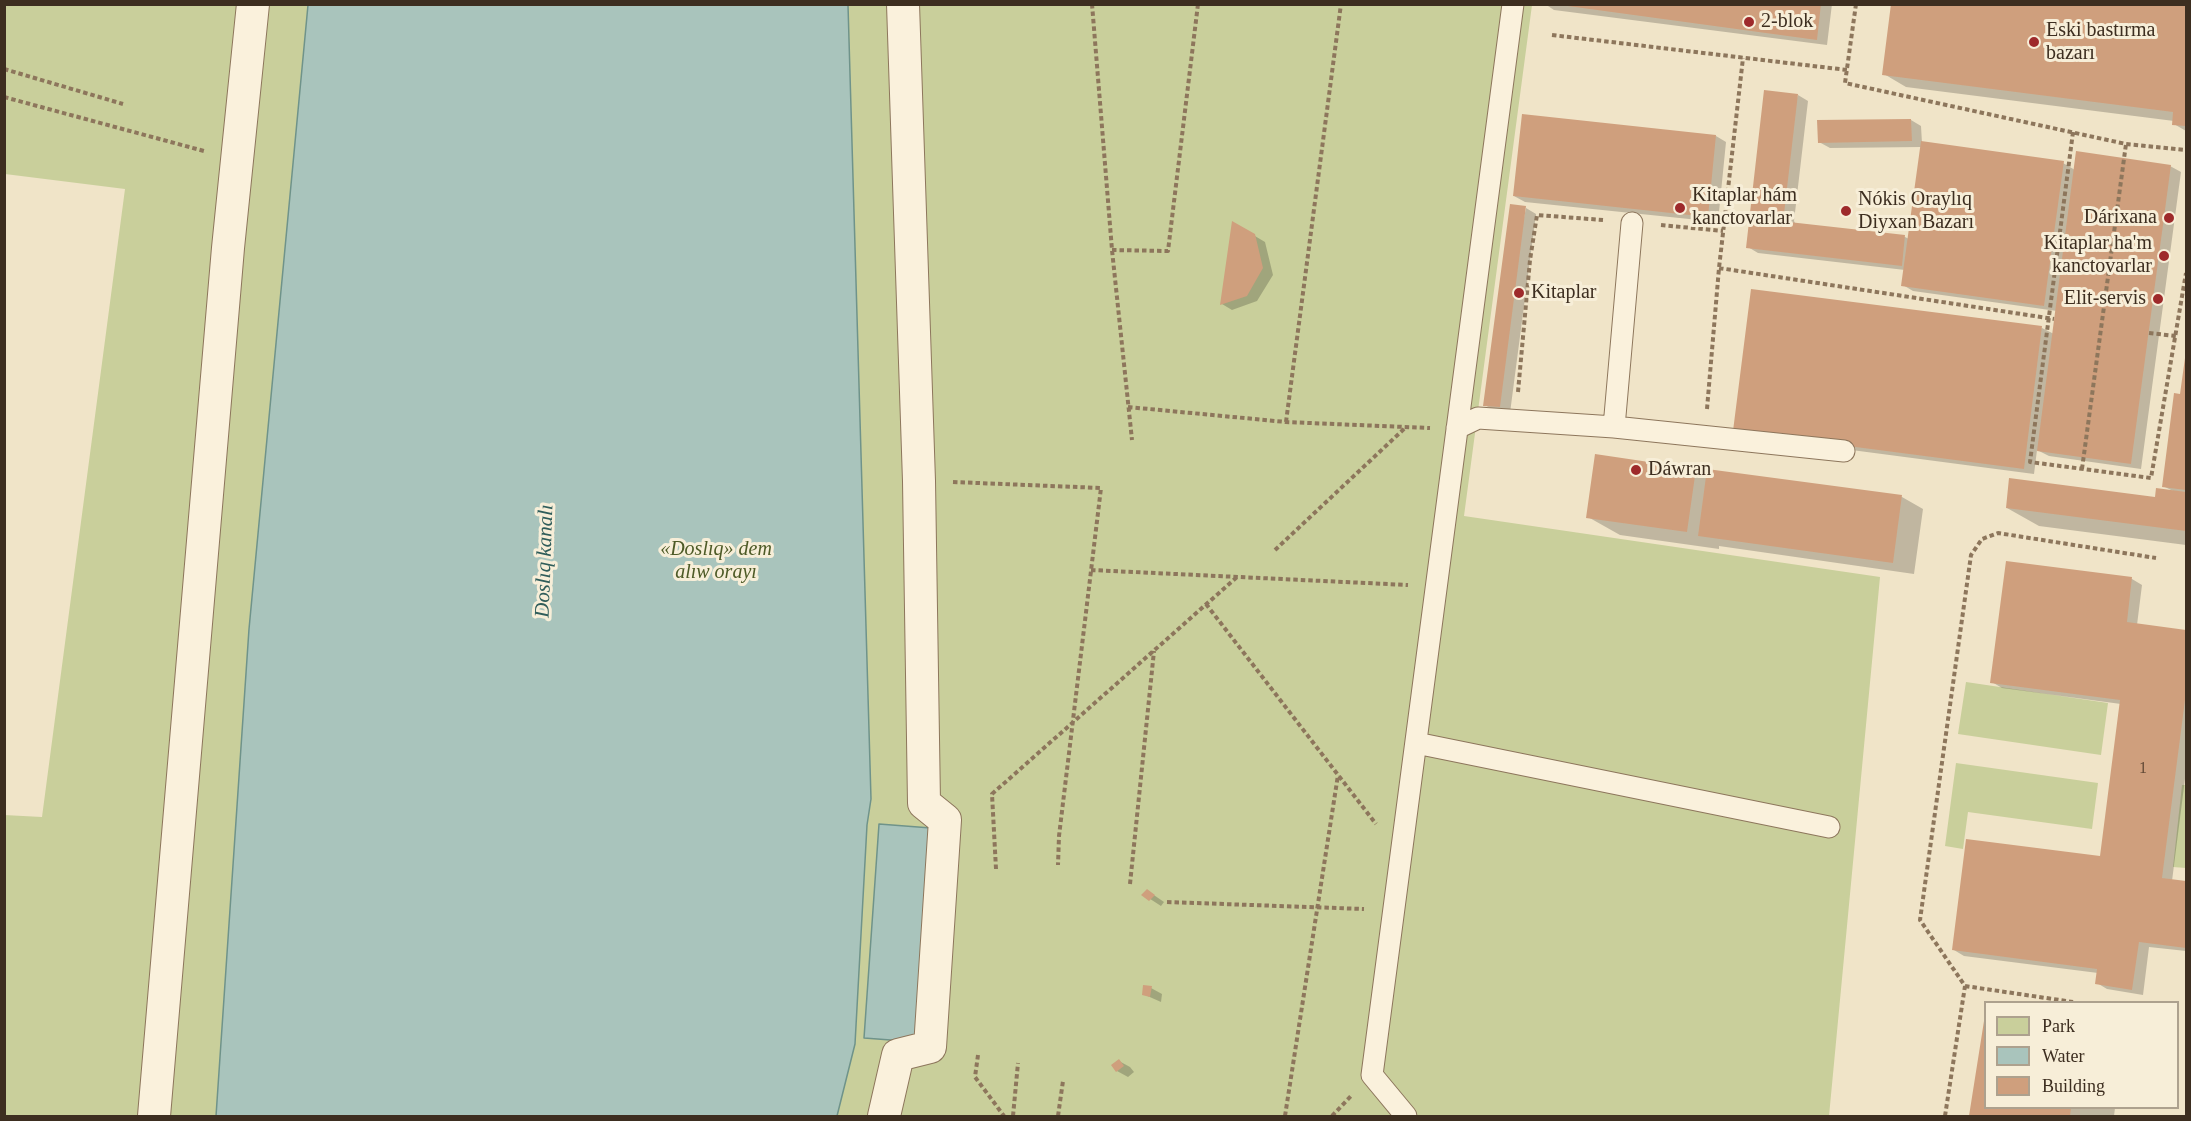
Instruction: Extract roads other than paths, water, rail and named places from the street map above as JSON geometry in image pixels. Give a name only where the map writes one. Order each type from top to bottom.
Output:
[{"type":"street","points":[[154,1116],[236,160],[253,4]]},
{"type":"street","points":[[884,1116],[898,1055],[930,1047],[945,820],[924,803],[919,481],[903,4]]},
{"type":"lane","points":[[1406,1116],[1372,1075],[1513,4]]},
{"type":"lane","points":[[1614,427],[1632,223]]},
{"type":"lane","points":[[1457,428],[1478,418],[1515,420],[1704,435],[1844,451]]},
{"type":"lane","points":[[1416,743],[1829,827]]},
{"type":"water","name":"Doslıq kanalı","points":[[308,5],[848,5],[871,799],[867,825],[855,1044],[837,1116],[216,1116],[249,629]]},
{"type":"water","points":[[879,824],[931,828],[917,1042],[864,1038]]},
{"type":"place","name":"2-blok","points":[[1749,22]]},
{"type":"place","name":"Eski bastırma bazarı","points":[[2034,42]]},
{"type":"place","name":"Kitaplar hám kanctovarlar","points":[[1680,208]]},
{"type":"place","name":"Nókis Oraylıq Diyxan Bazarı","points":[[1846,211]]},
{"type":"place","name":"Dárixana","points":[[2169,218]]},
{"type":"place","name":"Kitaplar ha'm kanctovarlar","points":[[2164,256]]},
{"type":"place","name":"Kitaplar","points":[[1519,293]]},
{"type":"place","name":"Elit-servis","points":[[2158,299]]},
{"type":"place","name":"Dáwran","points":[[1636,470]]},
{"type":"park label","name":"«Doslıq» dem alıw orayı","points":[[716,562]]}]
